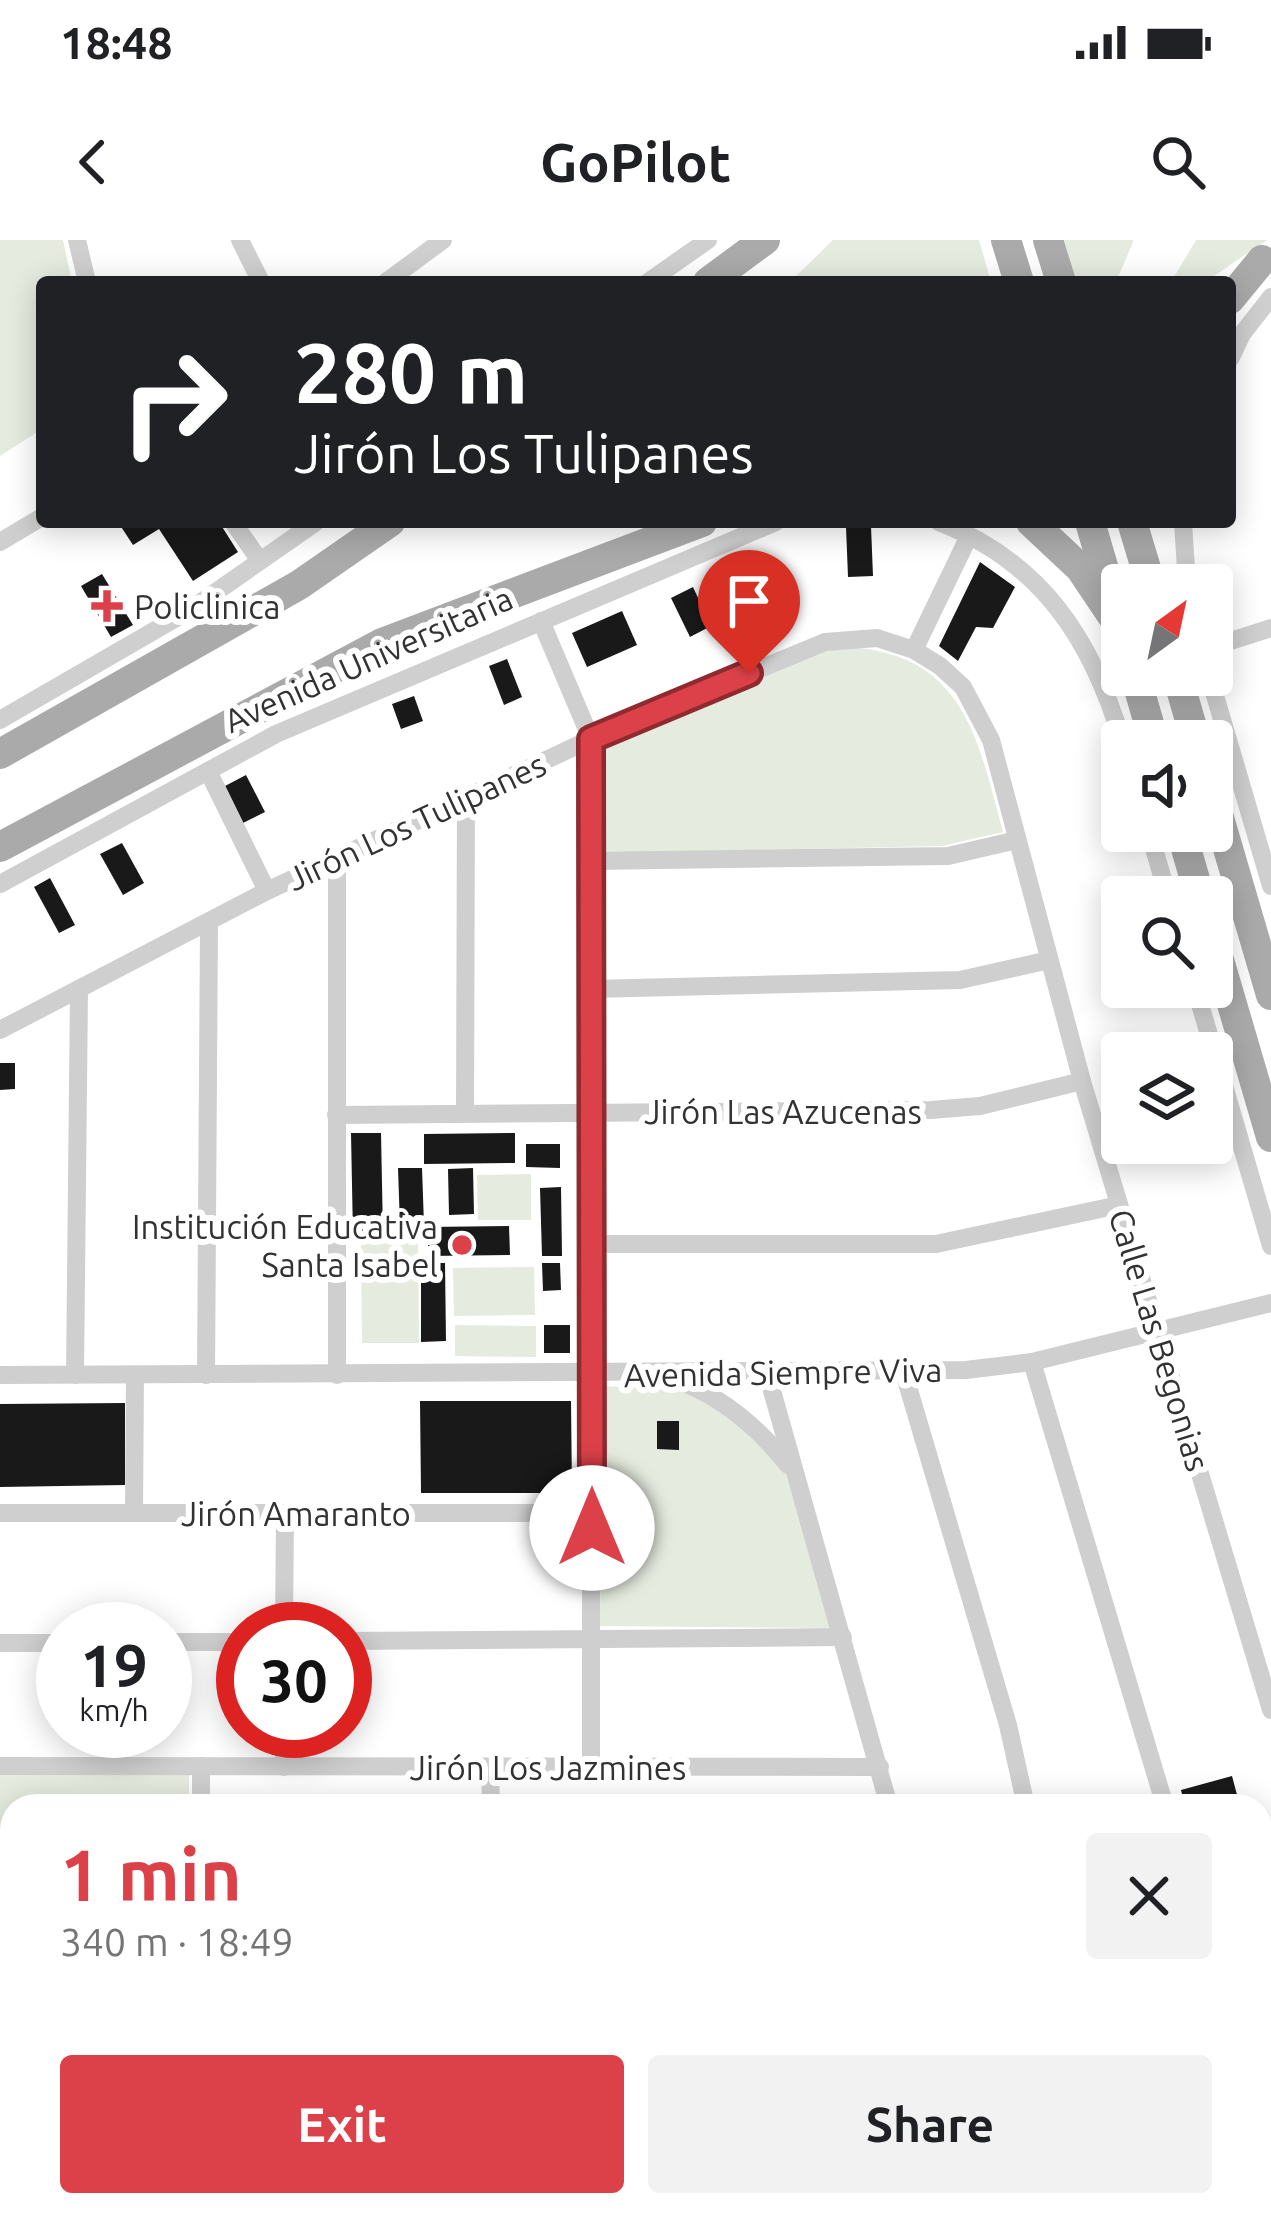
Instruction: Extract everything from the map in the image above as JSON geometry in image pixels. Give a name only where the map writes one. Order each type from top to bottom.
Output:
[{"type":"main road","points":[[716,276],[765,240]]},
{"type":"main road","points":[[1006,240],[1017,276]]},
{"type":"main road","points":[[1048,240],[1059,276]]},
{"type":"main road","points":[[1236,276],[1267,256]]},
{"type":"main road","points":[[1236,292],[1267,256]]},
{"type":"main road","points":[[0,754],[299,585],[381,528]]},
{"type":"main road","name":"Avenida Universitaria","points":[[0,847],[382,643],[686,528]]},
{"type":"main road","points":[[1037,528],[1080,568],[1101,599]]},
{"type":"main road","points":[[1092,528],[1102,564]]},
{"type":"main road","points":[[1134,528],[1145,564]]},
{"type":"main road","points":[[1148,528],[1149,564]]},
{"type":"main road","points":[[1229,852],[1271,995]]},
{"type":"main road","points":[[1233,1008],[1271,1137]]},
{"type":"street","points":[[77,240],[86,276]]},
{"type":"street","points":[[240,240],[258,276]]},
{"type":"street","points":[[391,276],[418,247],[443,240]]},
{"type":"street","points":[[657,276],[708,240]]},
{"type":"street","points":[[1236,346],[1271,297]]},
{"type":"street","points":[[0,542],[36,521]]},
{"type":"street","points":[[237,528],[260,561]]},
{"type":"street","points":[[0,720],[190,610],[307,528]]},
{"type":"street","name":"Avenida Universitaria","points":[[0,884],[298,724],[762,528]]},
{"type":"street","points":[[951,528],[1024,573],[1068,619],[1102,677],[1115,720]]},
{"type":"street","points":[[1183,528],[1186,564]]},
{"type":"street","points":[[914,650],[968,536]]},
{"type":"street","points":[[541,621],[591,739],[591,1767]]},
{"type":"street","points":[[1233,640],[1271,628]]},
{"type":"street","name":"Jirón Los Tulipanes","points":[[0,1030],[267,891],[591,739],[825,642],[877,638],[914,650]]},
{"type":"street","name":"Calle Las Begonias","points":[[914,650],[963,687],[979,711],[1082,1081],[1271,1710]]},
{"type":"street","points":[[1215,696],[1271,886]]},
{"type":"street","points":[[208,771],[267,891]]},
{"type":"street","points":[[465,1113],[466,796]]},
{"type":"street","points":[[592,861],[948,856],[1017,840]]},
{"type":"street","points":[[337,857],[337,1375]]},
{"type":"street","points":[[206,1375],[209,922]]},
{"type":"street","points":[[592,989],[960,980],[1049,960]]},
{"type":"street","points":[[75,1376],[79,989]]},
{"type":"street","points":[[1202,1008],[1264,1197],[1270,1240]]},
{"type":"street","name":"Jirón Las Azucenas","points":[[336,1114],[931,1110],[980,1106],[1082,1081]]},
{"type":"street","points":[[593,1244],[936,1244],[1119,1205]]},
{"type":"street","name":"Avenida Siempre Viva","points":[[0,1376],[904,1373],[1032,1362],[1271,1303]]},
{"type":"street","points":[[1032,1362],[1161,1794]]},
{"type":"street","points":[[767,1373],[886,1794]]},
{"type":"street","points":[[904,1373],[1008,1725],[1023,1794]]},
{"type":"street","points":[[657,1374],[692,1385],[732,1409],[797,1476]]},
{"type":"street","points":[[134,1513],[135,1375]]},
{"type":"street","name":"Jirón Amaranto","points":[[0,1513],[592,1513]]},
{"type":"street","points":[[284,1602],[285,1513]]},
{"type":"street","points":[[372,1641],[843,1637]]},
{"type":"street","points":[[0,1643],[36,1643]]},
{"type":"street","points":[[284,1758],[284,1766]]},
{"type":"street","name":"Jirón Los Jazmines","points":[[0,1766],[880,1767]]},
{"type":"street","points":[[201,1766],[202,1794]]},
{"type":"street","points":[[490,1767],[491,1794]]},
{"type":"shaded area","points":[[0,240],[63,240],[71,276],[36,276],[36,433],[0,456]]},
{"type":"shaded area","points":[[833,240],[979,240],[989,276],[796,276]]},
{"type":"shaded area","points":[[1064,240],[1133,240],[1119,276],[1074,276]]},
{"type":"shaded area","points":[[1196,240],[1267,240],[1214,276],[1175,276]]},
{"type":"shaded area","points":[[857,648],[894,655],[945,687],[975,738],[1003,832],[942,846],[604,853],[604,746],[818,651]]},
{"type":"shaded area","points":[[531,1174],[531,1220],[478,1220],[477,1175]]},
{"type":"shaded area","points":[[361,1239],[418,1239],[419,1343],[362,1343]]},
{"type":"shaded area","points":[[534,1267],[535,1315],[454,1316],[453,1268]]},
{"type":"shaded area","points":[[455,1325],[536,1326],[536,1357],[455,1356]]},
{"type":"shaded area","points":[[602,1386],[683,1390],[740,1423],[785,1471],[832,1628],[600,1626]]},
{"type":"shaded area","points":[[0,1771],[189,1771],[189,1794],[0,1794]]},
{"type":"building","points":[[122,528],[223,528],[238,552],[193,581],[159,529],[133,545]]},
{"type":"building","points":[[846,528],[871,528],[873,576],[848,577]]},
{"type":"building","points":[[755,551],[779,601],[760,610],[736,561]]},
{"type":"building","points":[[980,562],[1015,587],[993,628],[976,627],[958,661],[939,646]]},
{"type":"building","name":"Policlinica","points":[[102,574],[133,625],[111,637],[81,586]]},
{"type":"building","points":[[693,587],[711,626],[690,637],[671,598]]},
{"type":"building","points":[[622,611],[637,645],[587,667],[572,633]]},
{"type":"building","points":[[507,659],[522,697],[504,705],[489,666]]},
{"type":"building","points":[[414,696],[423,721],[401,729],[392,704]]},
{"type":"building","points":[[246,775],[265,812],[243,823],[225,786]]},
{"type":"building","points":[[122,843],[144,883],[123,895],[100,854]]},
{"type":"building","points":[[50,878],[75,925],[59,933],[34,887]]},
{"type":"building","points":[[0,1063],[15,1063],[15,1089],[0,1090]]},
{"type":"building","points":[[351,1133],[381,1133],[383,1235],[353,1236]]},
{"type":"building","points":[[515,1133],[515,1163],[424,1164],[424,1134]]},
{"type":"building","points":[[526,1144],[560,1144],[560,1168],[526,1167]]},
{"type":"building","points":[[398,1168],[422,1168],[424,1225],[400,1226]]},
{"type":"building","points":[[473,1168],[474,1214],[449,1215],[448,1169]]},
{"type":"building","points":[[561,1187],[562,1256],[542,1256],[540,1188]]},
{"type":"building","points":[[509,1226],[510,1255],[428,1256],[428,1227]]},
{"type":"building","points":[[421,1263],[445,1263],[446,1341],[421,1342]]},
{"type":"building","points":[[542,1263],[560,1263],[561,1290],[543,1291]]},
{"type":"building","points":[[544,1325],[570,1325],[570,1353],[544,1353]]},
{"type":"building","points":[[420,1401],[571,1401],[572,1493],[421,1493]]},
{"type":"building","points":[[125,1403],[125,1485],[0,1487],[0,1404]]},
{"type":"building","points":[[657,1421],[679,1421],[679,1450],[657,1449]]},
{"type":"building","points":[[1232,1776],[1237,1794],[1182,1794],[1181,1790]]},
{"type":"place","name":"Policlinica","points":[[107,606]]},
{"type":"place","name":"Institución Educativa Santa Isabel","points":[[462,1245]]},
{"type":"route","points":[[592,1528],[591,739],[749,673]]}]
